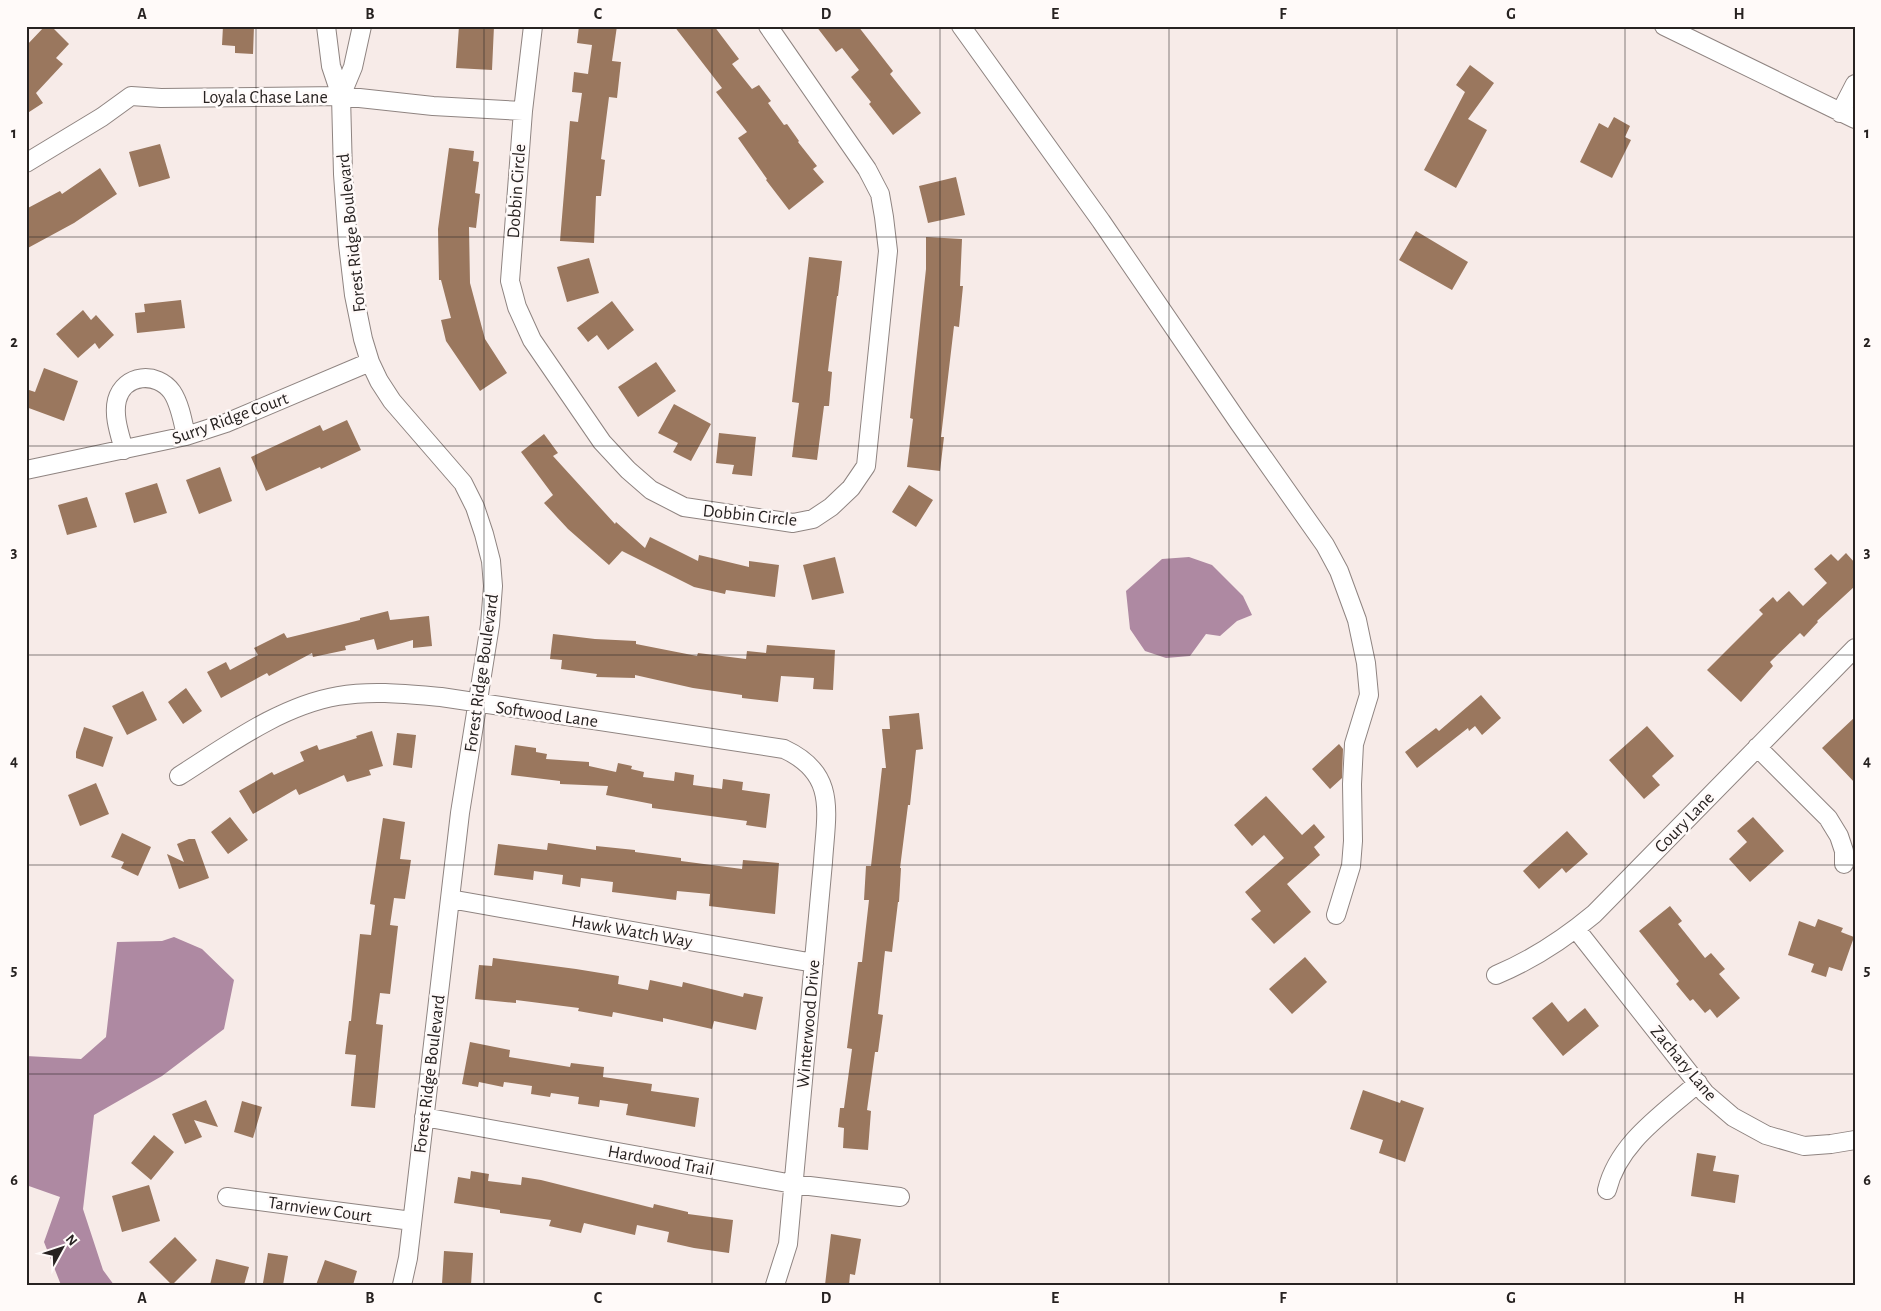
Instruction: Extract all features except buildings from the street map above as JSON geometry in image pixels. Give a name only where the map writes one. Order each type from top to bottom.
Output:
[{"type":"street","name":"Forest Ridge Boulevard","points":[[326,26],[331,66],[341,96],[343,174],[348,244],[354,295],[363,340],[370,362],[392,401],[462,483],[475,507],[491,561],[493,586],[490,625],[460,814],[408,1258],[402,1285]]},
{"type":"street","name":"Forest Ridge Boulevard","points":[[341,96],[353,67],[362,26]]},
{"type":"street","name":"Dobbin Circle","points":[[533,26],[522,111],[510,281],[517,307],[532,340],[602,442],[628,470],[651,490],[684,507],[793,523],[814,519],[831,507],[851,488],[866,466],[888,250],[880,194],[868,169],[768,26]]},
{"type":"street","points":[[962,26],[1101,221],[1239,423],[1326,545],[1339,571],[1357,620],[1366,663],[1369,695],[1354,744],[1351,866],[1336,915]]},
{"type":"street","points":[[1664,26],[1848,116],[1855,84]]},
{"type":"street","name":"Loyala Chase Lane","points":[[26,163],[102,117],[131,96],[161,98],[341,96],[433,106],[522,111]]},
{"type":"street","name":"Surry Ridge Court","points":[[26,470],[186,436],[226,423],[370,362]]},
{"type":"street","points":[[124,450],[116,414],[117,400],[129,382],[140,377],[154,379],[164,384],[172,392],[178,405],[186,436]]},
{"type":"street","name":"Coury Lane","points":[[1496,975],[1519,966],[1550,948],[1594,914],[1855,648]]},
{"type":"street","name":"Softwood Lane","points":[[179,776],[273,719],[303,706],[338,696],[365,693],[441,697],[476,704],[784,749],[798,756],[810,766]]},
{"type":"street","points":[[1757,747],[1828,818],[1839,836],[1844,851],[1844,864]]},
{"type":"street","name":"Winterwood Drive","points":[[775,1285],[788,1244],[823,862],[827,800],[823,786],[810,766]]},
{"type":"street","name":"Hawk Watch Way","points":[[450,899],[814,963]]},
{"type":"street","name":"Zachary Lane","points":[[1576,929],[1705,1093],[1733,1117],[1766,1135],[1804,1146],[1855,1140]]},
{"type":"street","points":[[1608,1190],[1611,1173],[1621,1156],[1637,1137],[1698,1084]]},
{"type":"street","name":"Hardwood Trail","points":[[424,1117],[793,1184],[900,1197]]},
{"type":"street","name":"Tarnview Court","points":[[227,1197],[412,1222]]},
{"type":"shaded area","points":[[1189,557],[1212,565],[1243,596],[1252,615],[1237,621],[1220,636],[1206,634],[1190,656],[1166,658],[1145,651],[1130,629],[1126,591],[1162,559]]},
{"type":"shaded area","points":[[174,937],[202,949],[234,980],[224,1029],[162,1076],[94,1115],[83,1209],[103,1270],[114,1285],[61,1285],[44,1242],[60,1197],[26,1185],[26,1056],[81,1059],[106,1037],[117,942],[162,941]]}]
